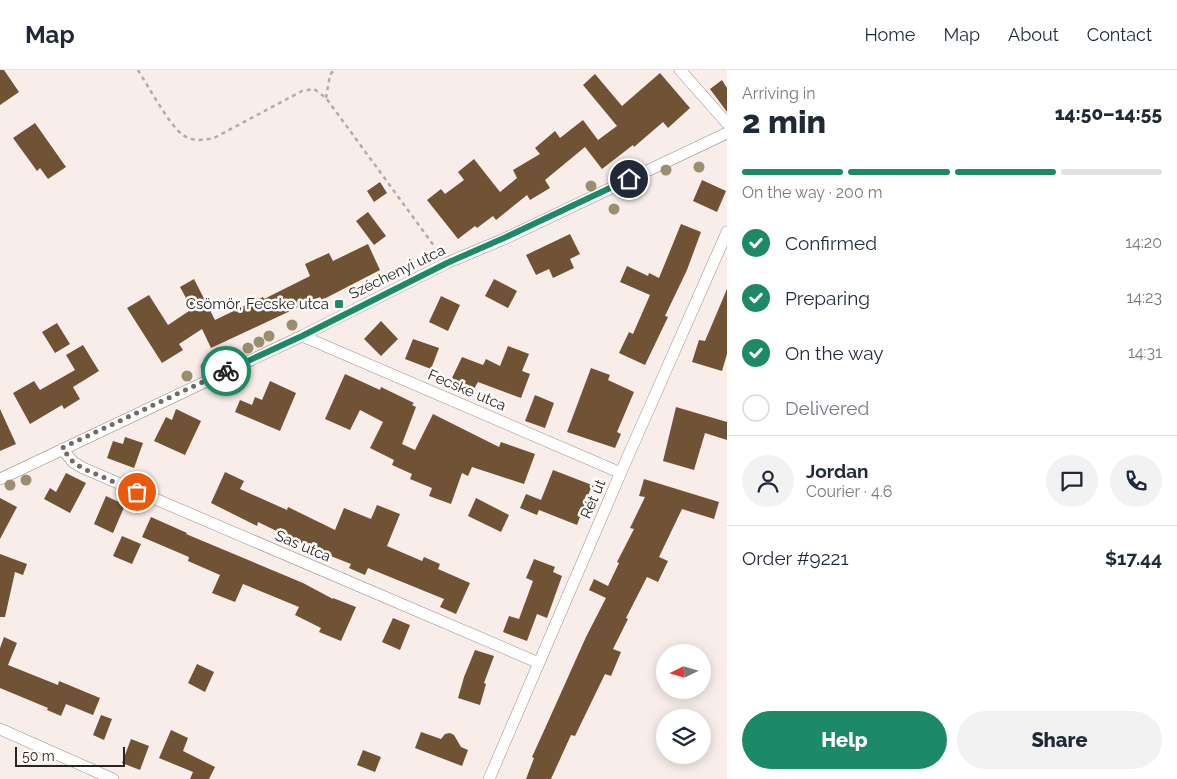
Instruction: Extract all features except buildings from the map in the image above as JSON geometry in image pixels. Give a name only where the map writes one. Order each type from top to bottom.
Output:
[{"type":"street","points":[[680,70],[727,123]]},
{"type":"street","name":"Széchenyi utca","points":[[3,477],[302,336],[447,263],[727,133]]},
{"type":"street","name":"Rét út","points":[[489,779],[727,232]]},
{"type":"street","name":"Fecske utca","points":[[302,336],[621,473]]},
{"type":"street","name":"Sas utca","points":[[62,448],[73,462],[82,468],[539,663]]},
{"type":"street","points":[[0,466],[3,477]]},
{"type":"street","points":[[0,729],[113,779]]},
{"type":"path","points":[[138,70],[172,124],[184,136],[200,141],[214,138],[302,91],[314,89],[326,98],[447,263]]},
{"type":"path","points":[[326,98],[330,75],[334,70]]},
{"type":"way so far","points":[[137,492],[82,468],[73,462],[62,448],[226,371]]},
{"type":"place","name":"Csömör, Fecske utca","points":[[339,304]]},
{"type":"route","points":[[226,371],[302,336],[447,263],[629,179]]}]
